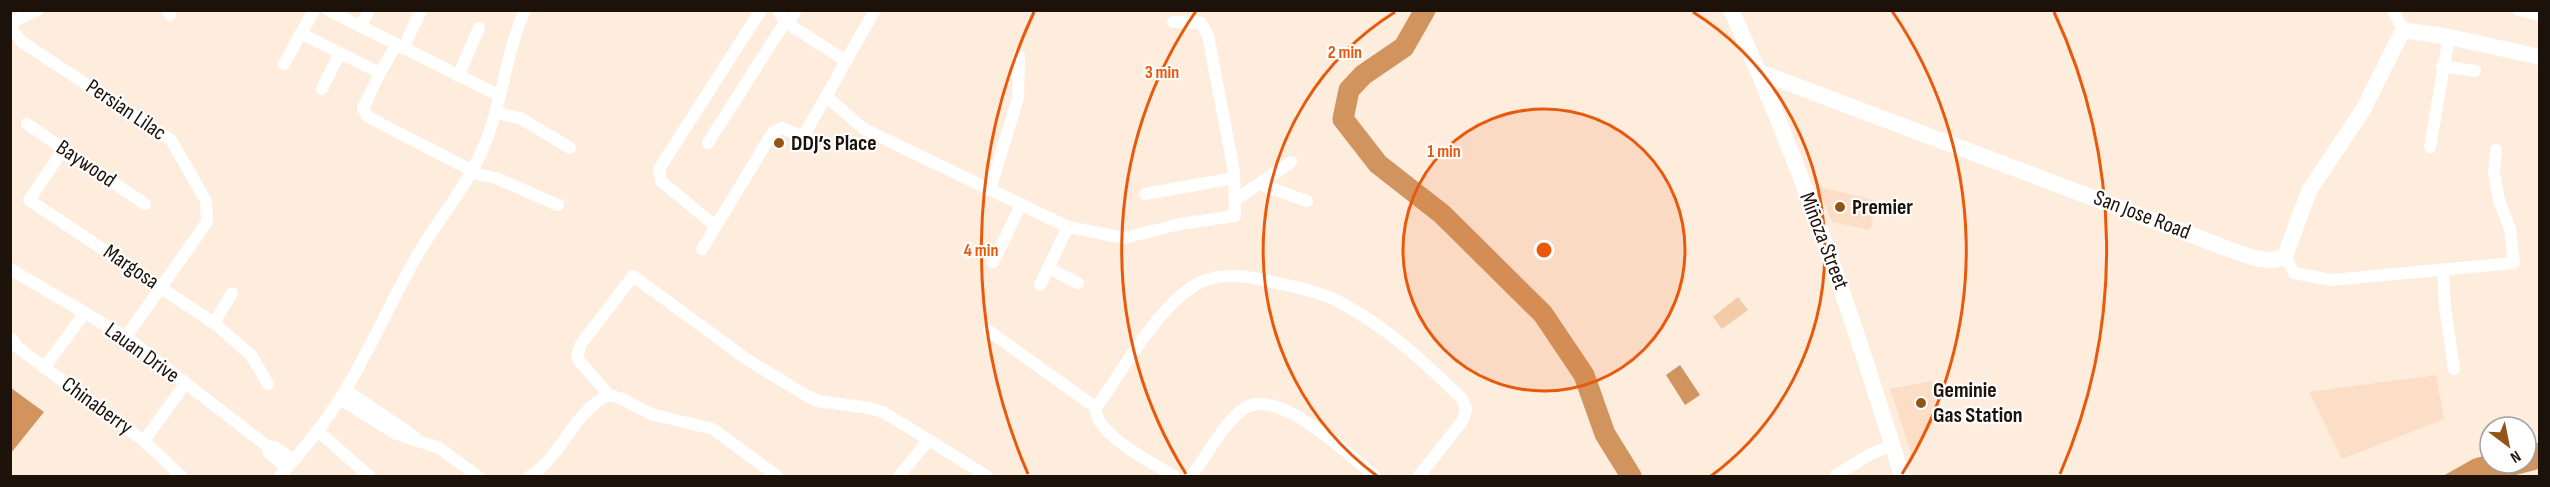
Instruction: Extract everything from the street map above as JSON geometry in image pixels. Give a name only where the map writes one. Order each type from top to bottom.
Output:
[{"type":"street","name":"Persian Lilac","points":[[38,10],[16,20],[10,27],[22,42],[171,140],[206,201],[207,222],[126,338]]},
{"type":"street","points":[[284,64],[314,10]]},
{"type":"street","points":[[328,10],[500,96]]},
{"type":"street","points":[[360,27],[369,10]]},
{"type":"street","points":[[421,10],[400,47],[380,73],[363,108],[364,112],[368,117],[472,172],[496,178],[558,206]]},
{"type":"street","points":[[287,468],[318,431],[343,394],[421,248],[472,172],[487,140],[496,113],[510,48],[525,10]]},
{"type":"street","points":[[715,226],[661,181],[659,169],[760,10]]},
{"type":"street","points":[[778,10],[787,23],[846,61]]},
{"type":"street","points":[[708,143],[796,10]]},
{"type":"street","points":[[702,249],[773,132],[782,128],[801,136],[827,97],[875,10]]},
{"type":"street","name":"Miñoza Street","points":[[1731,10],[1759,72],[1844,292],[1903,476]]},
{"type":"street","points":[[2393,10],[2403,30]]},
{"type":"street","points":[[2519,10],[2540,15]]},
{"type":"street","points":[[827,97],[864,129],[1068,228],[1124,238],[1180,224],[1235,216],[1234,178],[1208,35],[1201,23],[1173,22]]},
{"type":"street","points":[[458,76],[479,28]]},
{"type":"street","points":[[2403,30],[2448,36],[2540,57]]},
{"type":"street","points":[[2403,30],[2363,110],[2309,191],[2286,256],[2294,273],[2331,280],[2514,263],[2510,229],[2499,201],[2494,174],[2496,150]]},
{"type":"street","points":[[302,34],[380,73]]},
{"type":"street","points":[[2430,147],[2448,36]]},
{"type":"street","points":[[322,89],[340,53]]},
{"type":"street","points":[[990,190],[1018,98],[1019,56]]},
{"type":"street","points":[[2442,66],[2475,71]]},
{"type":"street","name":"San Jose Road","points":[[1759,72],[2234,251],[2266,261],[2286,256]]},
{"type":"street","points":[[496,113],[519,118],[570,148]]},
{"type":"street","name":"Baywood","points":[[27,124],[146,204]]},
{"type":"street","name":"Margosa","points":[[63,150],[29,200],[214,324],[251,355],[268,384]]},
{"type":"street","points":[[1235,200],[1291,162]]},
{"type":"street","points":[[1145,194],[1234,178]]},
{"type":"street","points":[[1259,183],[1307,201]]},
{"type":"street","points":[[993,262],[1021,205]]},
{"type":"street","points":[[1040,285],[1068,228]]},
{"type":"street","points":[[1048,268],[1078,283]]},
{"type":"street","name":"Lauan Drive","points":[[10,269],[126,338],[267,446],[274,447],[287,468]]},
{"type":"street","points":[[2443,270],[2445,307],[2454,369]]},
{"type":"street","points":[[777,477],[713,429],[651,414],[620,398],[609,395],[577,356],[581,345],[633,276],[748,360],[805,395],[818,401],[883,412],[987,477]]},
{"type":"street","points":[[1174,477],[1110,435],[1098,422],[1096,408],[1173,302],[1194,286],[1210,279],[1230,276],[1256,278],[1304,289],[1344,305],[1416,356],[1462,399],[1466,409],[1463,420],[1419,477]]},
{"type":"street","points":[[214,324],[232,293]]},
{"type":"street","points":[[44,368],[84,314]]},
{"type":"street","points":[[989,331],[1096,408]]},
{"type":"street","name":"Chinaberry","points":[[12,339],[16,347],[144,441],[181,477]]},
{"type":"street","points":[[144,441],[184,384]]},
{"type":"street","points":[[343,394],[394,434],[418,440],[453,456],[477,477]]},
{"type":"street","points":[[530,477],[545,463],[589,408],[598,400],[609,395]]},
{"type":"street","points":[[1191,477],[1233,418],[1254,403],[1266,403],[1291,412],[1375,477]]},
{"type":"street","points":[[318,431],[369,477]]},
{"type":"street","points":[[898,477],[928,441]]},
{"type":"street","points":[[1836,475],[1871,454],[1893,445]]},
{"type":"shaded area","points":[[1816,186],[1877,201],[1870,230],[1832,222]]},
{"type":"shaded area","points":[[1738,297],[1748,310],[1722,329],[1713,317]]},
{"type":"shaded area","points":[[1680,365],[1700,395],[1685,405],[1666,375]]},
{"type":"shaded area","points":[[2436,375],[2444,419],[2342,459],[2309,392]]},
{"type":"shaded area","points":[[1932,381],[1939,416],[1911,453],[1890,389]]},
{"type":"shaded area","points":[[11,388],[44,412],[11,453]]},
{"type":"shaded area","points":[[2538,443],[2539,443],[2538,469]]},
{"type":"shaded area","points":[[2478,458],[2478,475],[2516,475],[2443,476]]},
{"type":"waterway","points":[[1425,10],[1404,47],[1363,75],[1349,90],[1343,119],[1378,164],[1442,214],[1543,314],[1584,375],[1605,434],[1631,476]]},
{"type":"place","name":"DDJ’s Place","points":[[779,143]]},
{"type":"place","name":"Premier","points":[[1840,207]]},
{"type":"place","name":"Geminie Gas Station","points":[[1921,403]]}]
